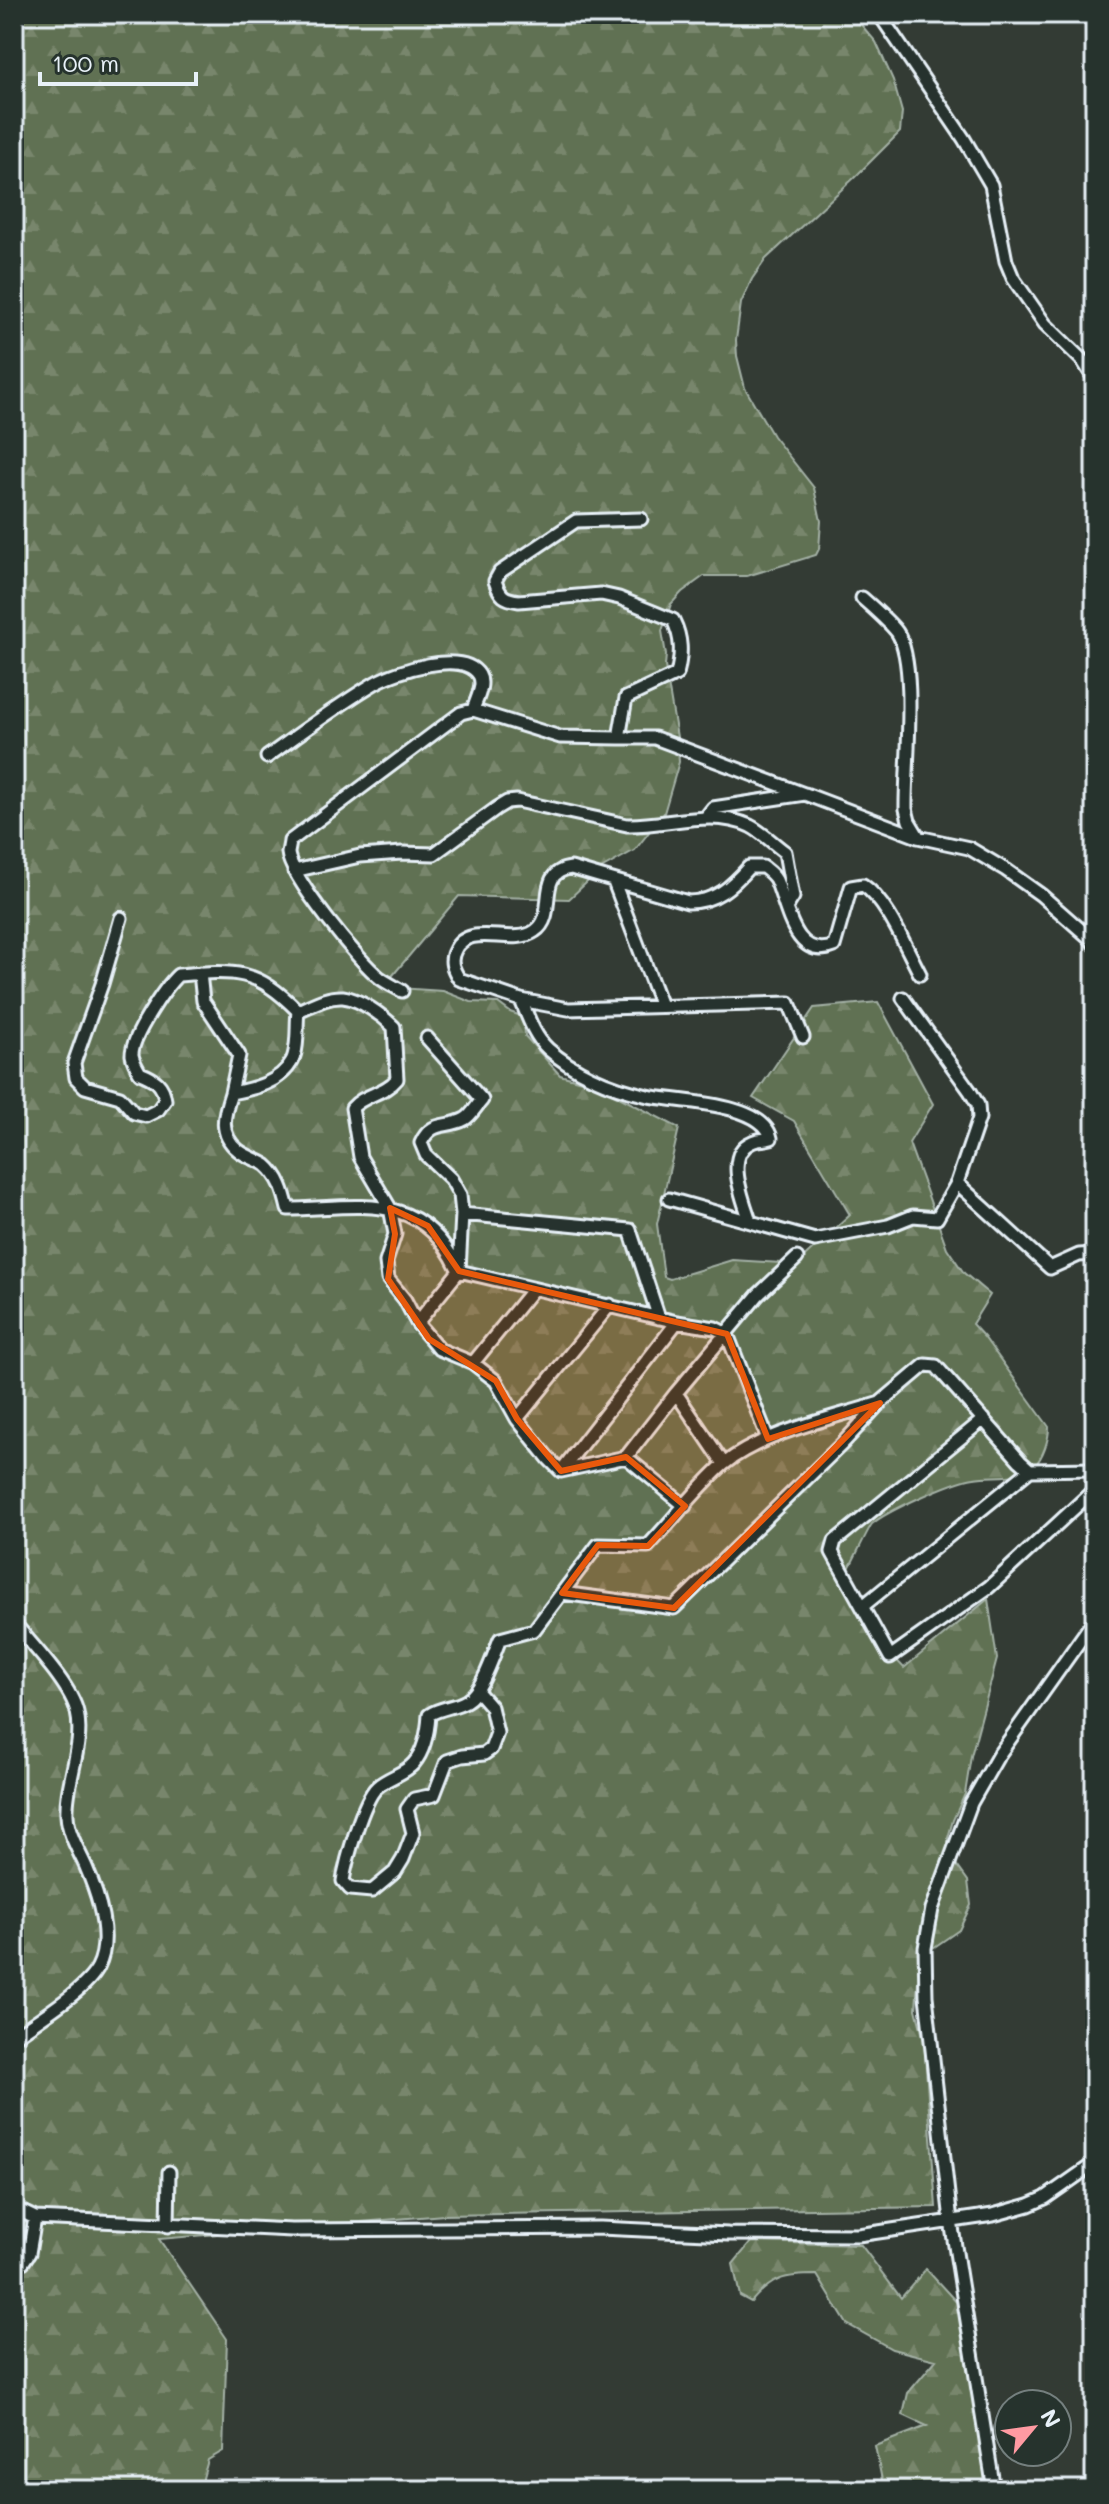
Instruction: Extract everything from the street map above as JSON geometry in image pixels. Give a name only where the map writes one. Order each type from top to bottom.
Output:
[{"type":"street","points":[[879,14],[964,139],[991,185],[1006,261],[1013,278],[1045,324],[1083,361],[1095,380]]},
{"type":"street","points":[[619,738],[626,698],[677,674],[682,657],[679,632],[673,620],[601,594],[519,601],[506,599],[495,581],[500,572],[576,521],[641,519]]},
{"type":"street","points":[[862,598],[897,632],[906,654],[909,678],[906,809],[918,837]]},
{"type":"street","points":[[267,757],[377,682],[448,662],[467,663],[480,675],[481,685],[473,710]]},
{"type":"street","points":[[402,991],[379,977],[361,958],[304,887],[287,853],[290,841],[444,724],[461,713],[473,710],[560,737],[655,738],[918,837],[969,848],[1041,895],[1095,945]]},
{"type":"street","points":[[706,817],[713,808],[805,794]]},
{"type":"street","points":[[294,871],[360,856],[434,854],[507,802],[517,801],[627,825],[706,817],[731,819],[753,827],[785,852],[793,897],[786,908]]},
{"type":"street","points":[[803,1037],[789,1003],[568,1009],[521,1000],[459,979],[451,959],[456,947],[465,939],[525,936],[535,932],[545,922],[550,884],[553,875],[560,869],[571,868],[688,902],[703,902],[728,889],[749,867],[763,867],[774,876],[800,940],[819,948],[830,948],[837,939],[851,887],[863,885],[870,889],[920,974]]},
{"type":"street","points":[[614,882],[661,1006]]},
{"type":"street","points":[[121,918],[74,1063],[76,1078],[85,1087],[120,1097],[134,1113],[146,1116],[158,1110],[165,1100],[163,1090],[154,1079],[140,1073],[132,1057],[133,1045],[168,983],[178,975],[247,974],[279,991],[298,1011],[296,1040],[291,1062],[274,1079],[259,1088],[231,1093]]},
{"type":"street","points":[[200,973],[203,1001],[239,1055],[223,1117],[226,1136],[237,1150],[266,1166],[283,1186],[288,1209],[390,1208],[428,1226],[459,1271],[659,1318],[715,1328],[727,1334],[768,1439]]},
{"type":"street","points":[[298,1011],[322,1000],[344,997],[384,1017],[394,1027],[397,1079],[391,1087],[359,1100],[352,1108],[360,1157],[390,1208],[395,1234],[386,1262],[388,1279],[405,1300],[417,1323],[439,1349],[473,1363],[496,1381],[517,1419],[561,1471]]},
{"type":"street","points":[[669,1199],[815,1240],[888,1226],[913,1216],[937,1218],[957,1183],[979,1118],[978,1105],[903,998]]},
{"type":"street","points":[[521,1000],[532,1029],[546,1048],[592,1078],[648,1096],[735,1110],[763,1124],[771,1138],[751,1142],[737,1163],[736,1174],[750,1221]]},
{"type":"street","points":[[417,1323],[459,1271],[462,1214],[460,1195],[451,1179],[426,1155],[421,1143],[426,1132],[439,1125],[466,1119],[482,1100],[427,1038]]},
{"type":"street","points":[[957,1183],[1050,1268],[1079,1255],[1095,1254]]},
{"type":"street","points":[[462,1214],[630,1230],[659,1318]]},
{"type":"street","points":[[561,1471],[626,1457],[766,1286],[797,1258]]},
{"type":"street","points":[[473,1363],[533,1289]]},
{"type":"street","points":[[517,1419],[610,1305]]},
{"type":"street","points":[[561,1471],[677,1322]]},
{"type":"street","points":[[562,1593],[674,1608],[880,1403],[925,1365],[936,1366],[1030,1470]]},
{"type":"street","points":[[676,1393],[724,1464]]},
{"type":"street","points":[[477,1691],[491,1707],[497,1733],[491,1749],[484,1754],[447,1761],[434,1795],[414,1799],[407,1809],[413,1833],[395,1872],[372,1891],[350,1889],[343,1881],[345,1870],[356,1831],[375,1788],[414,1763],[427,1736],[429,1715],[438,1709],[469,1700],[477,1691],[500,1639],[534,1630],[598,1545],[648,1546],[724,1464],[748,1448],[880,1403]]},
{"type":"street","points":[[984,1419],[835,1541],[832,1552],[890,1657],[989,1587],[1095,1489]]},
{"type":"street","points":[[626,1457],[685,1506]]},
{"type":"street","points":[[863,1606],[1030,1470],[1095,1469]]},
{"type":"street","points":[[994,2490],[951,2221],[926,1996],[925,1948],[932,1909],[971,1803],[998,1756],[1095,1619]]},
{"type":"street","points":[[14,1623],[64,1684],[77,1712],[78,1741],[67,1815],[71,1835],[87,1869],[104,1922],[99,1965],[89,1981],[14,2037]]},
{"type":"street","points":[[14,2208],[35,2218],[292,2230],[600,2228],[728,2234],[858,2235],[993,2215],[1029,2205],[1045,2198],[1095,2163]]},
{"type":"street","points":[[168,2226],[169,2172]]},
{"type":"street","points":[[14,2264],[23,2262],[29,2253],[35,2218]]},
{"type":"highlighted area","points":[[390,1208],[428,1226],[459,1271],[727,1334],[768,1439],[880,1403],[674,1608],[562,1593],[598,1545],[648,1546],[685,1506],[626,1457],[561,1471],[517,1419],[496,1381],[429,1339],[388,1279],[395,1234]]},
{"type":"green space","points":[[14,14],[852,14],[876,42],[893,80],[902,112],[900,132],[766,259],[741,303],[736,340],[745,388],[773,436],[814,488],[821,521],[816,555],[747,576],[704,576],[671,604],[662,631],[679,762],[664,813],[635,850],[601,869],[569,899],[459,896],[383,987],[443,991],[471,1002],[498,1003],[524,1017],[525,1036],[560,1075],[596,1085],[679,1128],[657,1224],[664,1277],[670,1279],[732,1260],[797,1264],[850,1215],[794,1121],[753,1098],[814,1008],[878,1002],[933,1104],[909,1143],[947,1248],[964,1273],[990,1295],[972,1324],[1049,1427],[1043,1453],[1028,1471],[974,1478],[951,1485],[880,1518],[872,1524],[846,1574],[887,1650],[904,1668],[988,1599],[997,1659],[971,1756],[965,1794],[948,1838],[948,1853],[968,1881],[971,1905],[959,1930],[930,1950],[926,1969],[918,1981],[916,2009],[924,2040],[936,2207],[444,2215],[159,2239],[227,2339],[223,2451],[208,2460],[203,2478],[204,2490],[14,2490]]},
{"type":"green space","points":[[751,2242],[861,2245],[901,2298],[926,2269],[960,2306],[987,2490],[884,2490],[875,2446],[927,2426],[903,2415],[908,2393],[936,2360],[892,2349],[847,2324],[817,2275],[780,2279],[766,2287],[751,2302],[740,2296],[733,2264]]}]
